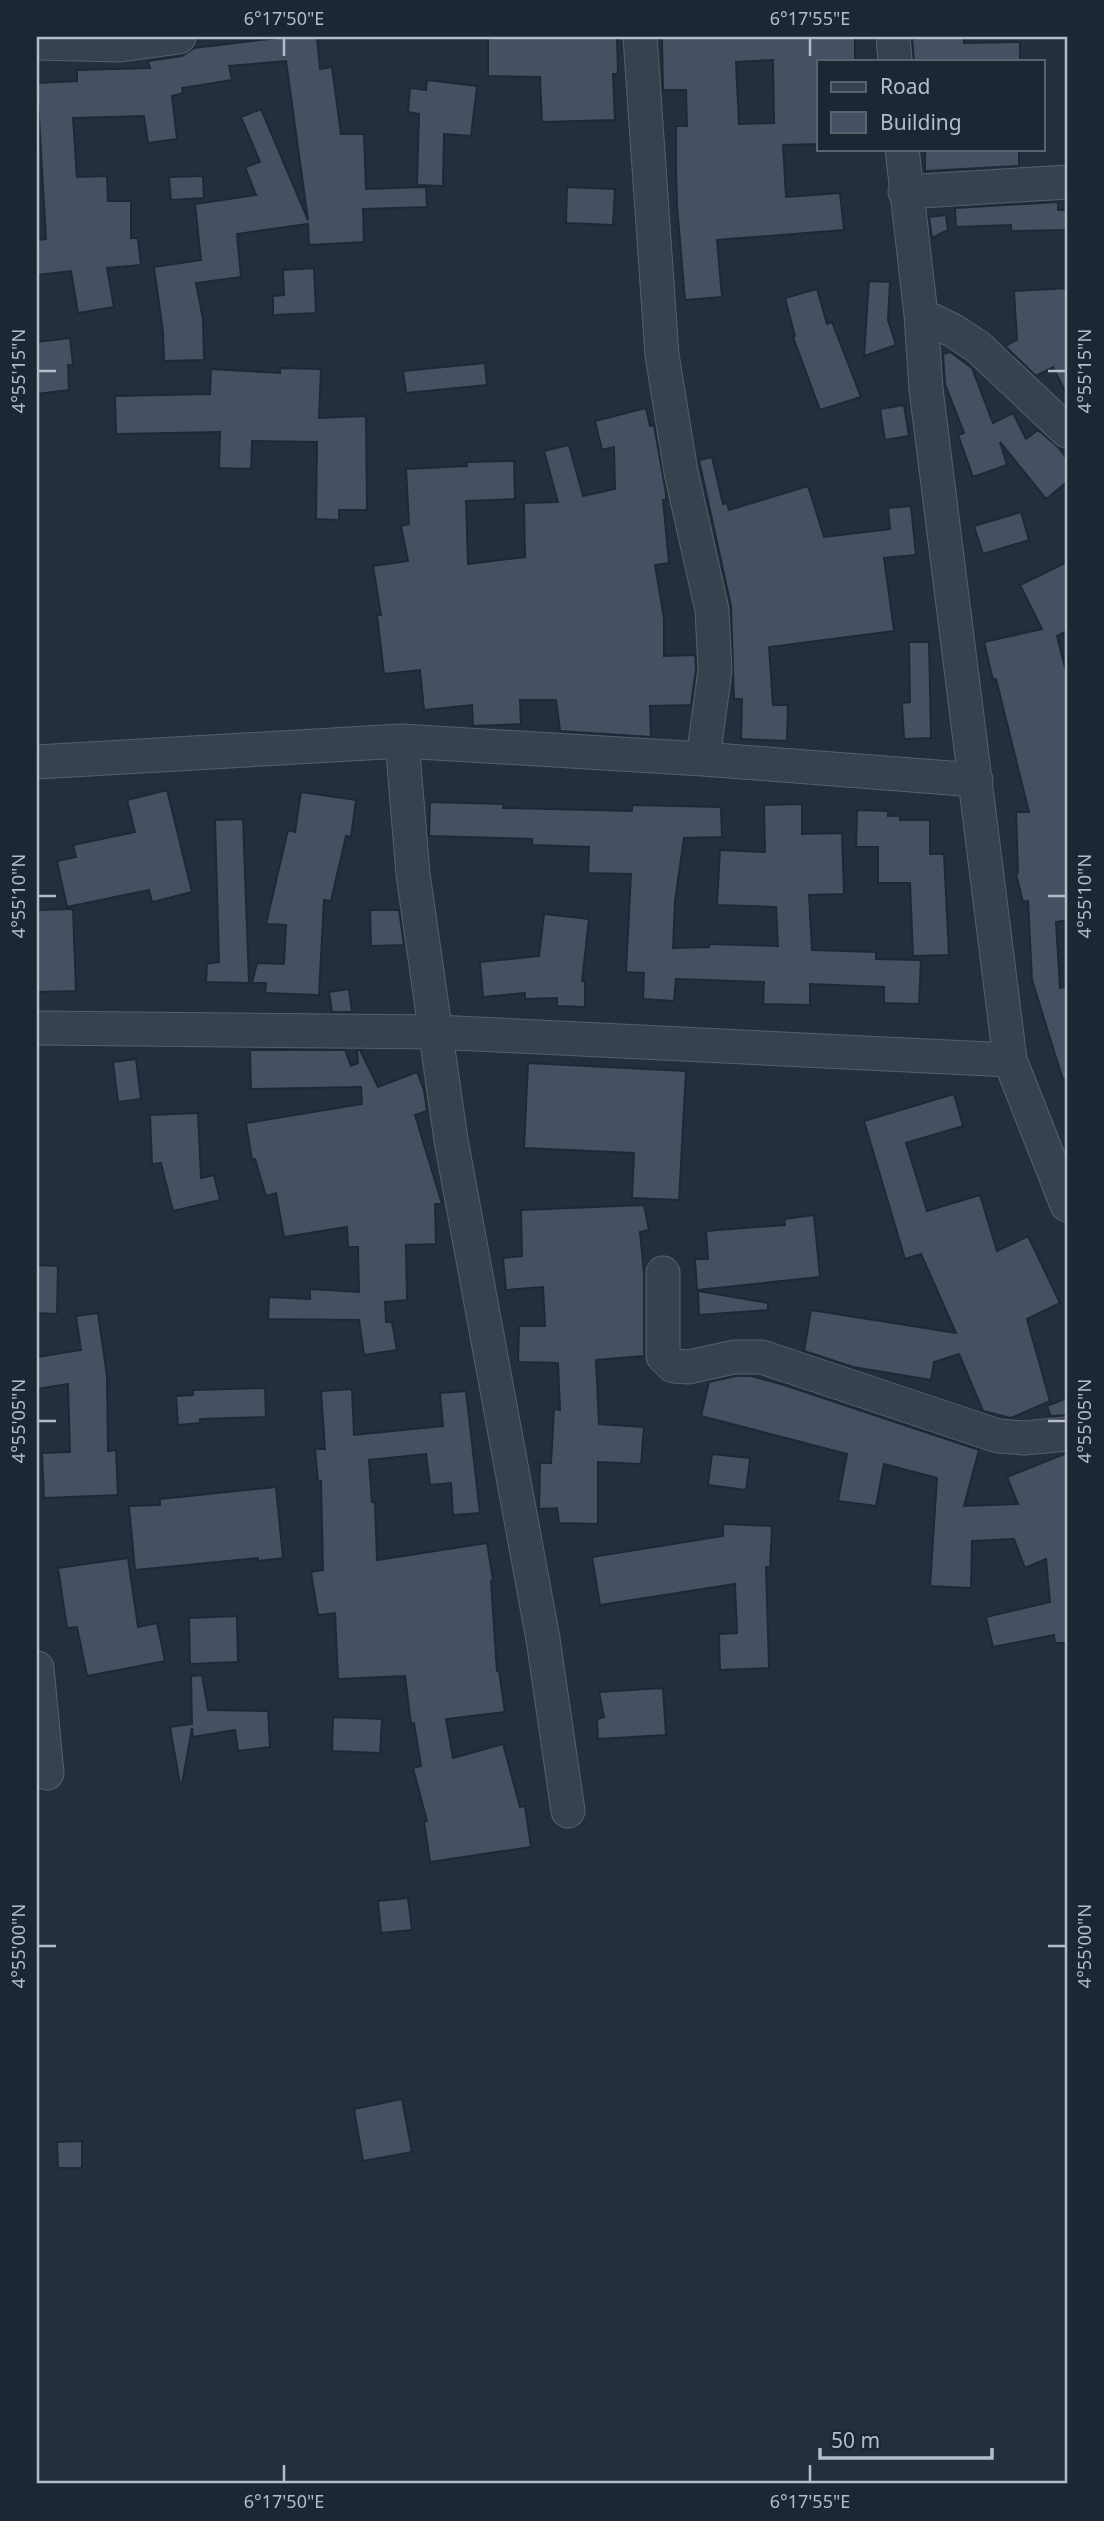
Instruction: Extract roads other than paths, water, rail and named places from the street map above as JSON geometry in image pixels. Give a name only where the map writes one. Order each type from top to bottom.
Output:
[{"type":"street","points":[[37,43],[120,45],[179,37]]},
{"type":"street","points":[[640,37],[662,355],[681,472],[712,610],[715,670],[703,759]]},
{"type":"street","points":[[893,37],[895,60]]},
{"type":"street","points":[[902,150],[921,315],[926,389],[1010,1060],[1067,1205]]},
{"type":"street","points":[[905,192],[1067,182]]},
{"type":"street","points":[[921,315],[954,331],[978,347],[1067,431]]},
{"type":"street","points":[[402,741],[413,874],[453,1153],[543,1639],[568,1811]]},
{"type":"street","points":[[37,762],[402,741],[703,759],[976,780]]},
{"type":"street","points":[[37,1028],[436,1032],[1010,1060]]},
{"type":"street","points":[[663,1273],[663,1356],[673,1366],[689,1367],[734,1357],[762,1357],[998,1436],[1024,1438],[1067,1434]]},
{"type":"street","points":[[37,1668],[47,1773]]}]
